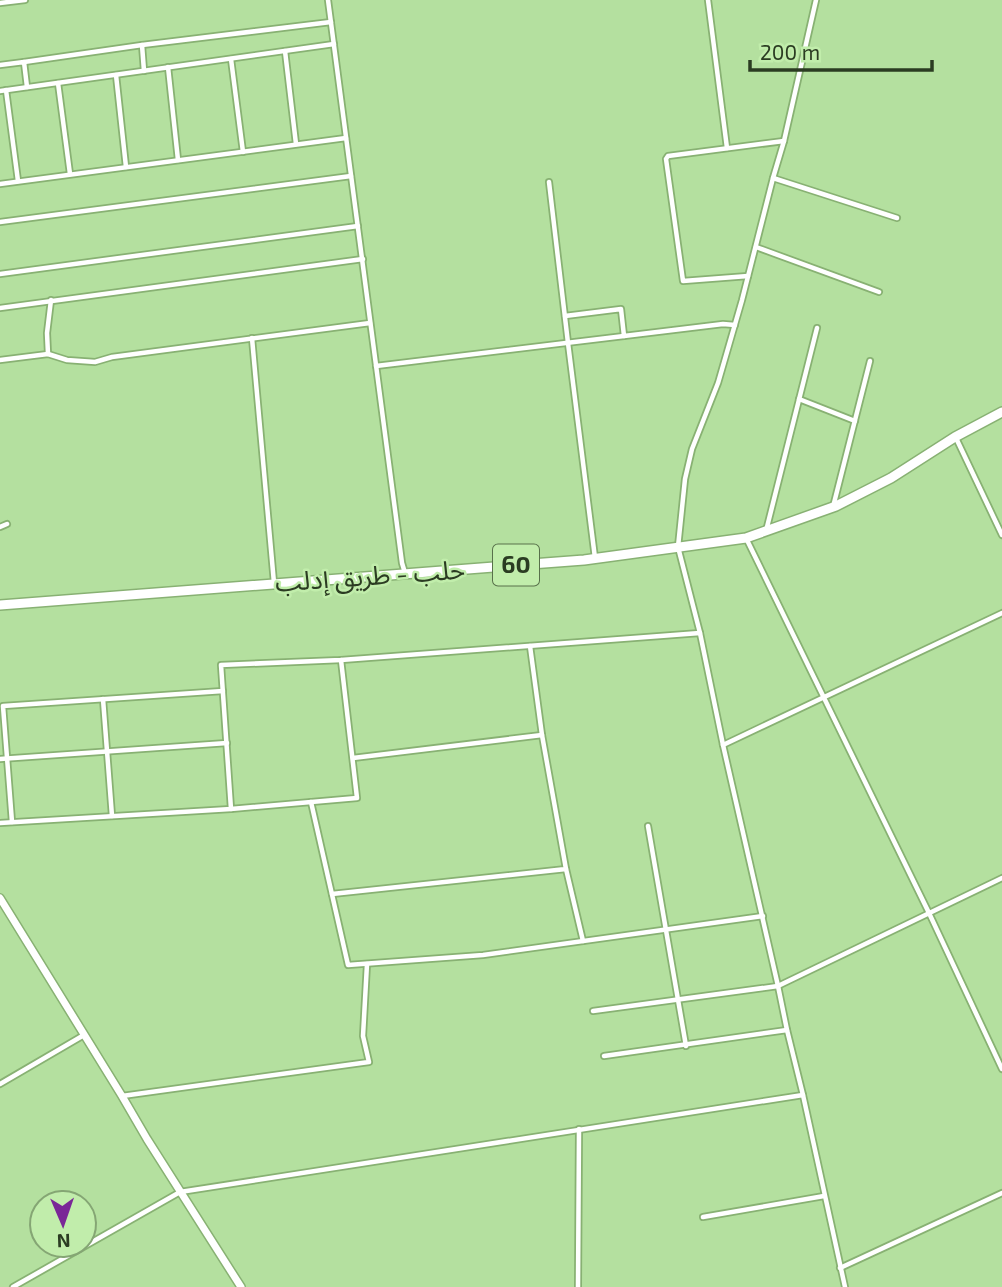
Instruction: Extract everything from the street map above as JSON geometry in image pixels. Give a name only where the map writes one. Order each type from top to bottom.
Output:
[{"type":"highway","name":"حلب - طريق إدلب","points":[[0,605],[595,558],[746,538],[833,508],[891,478],[955,437],[1002,412]]},
{"type":"street","points":[[0,3],[25,0]]},
{"type":"street","points":[[328,0],[405,573]]},
{"type":"street","points":[[708,0],[727,149]]},
{"type":"street","points":[[816,0],[784,141],[735,325],[718,383],[692,449],[685,479],[678,547],[700,633],[845,1287]]},
{"type":"street","points":[[0,65],[331,22]]},
{"type":"street","points":[[18,181],[3,91],[334,44]]},
{"type":"street","points":[[142,45],[144,71]]},
{"type":"street","points":[[285,51],[296,144]]},
{"type":"street","points":[[231,58],[243,152]]},
{"type":"street","points":[[24,62],[27,87]]},
{"type":"street","points":[[168,67],[178,160]]},
{"type":"street","points":[[116,75],[126,167]]},
{"type":"street","points":[[58,83],[70,174]]},
{"type":"street","points":[[0,184],[346,138]]},
{"type":"street","points":[[748,276],[683,281],[666,159],[668,156],[784,141]]},
{"type":"street","points":[[0,222],[351,176]]},
{"type":"street","points":[[773,178],[897,218]]},
{"type":"street","points":[[550,182],[595,558]]},
{"type":"street","points":[[0,274],[358,226]]},
{"type":"street","points":[[756,247],[879,292]]},
{"type":"street","points":[[0,308],[363,259]]},
{"type":"street","points":[[48,354],[47,333],[51,300]]},
{"type":"street","points":[[565,316],[621,309],[624,336]]},
{"type":"street","points":[[0,360],[48,354],[67,360],[94,362],[112,357],[370,323]]},
{"type":"street","points":[[376,366],[723,324],[735,325]]},
{"type":"street","points":[[766,531],[817,328]]},
{"type":"street","points":[[252,338],[274,583]]},
{"type":"street","points":[[833,508],[870,361]]},
{"type":"street","points":[[799,399],[855,421]]},
{"type":"street","points":[[955,437],[1002,536]]},
{"type":"street","points":[[0,527],[7,524]]},
{"type":"street","points":[[746,538],[825,697],[1002,1069]]},
{"type":"street","points":[[723,745],[1002,613]]},
{"type":"street","points":[[231,809],[221,665],[341,660],[700,633]]},
{"type":"street","points":[[530,646],[542,735],[566,869],[583,941]]},
{"type":"street","points":[[0,823],[231,809],[357,798],[341,660]]},
{"type":"street","points":[[12,822],[3,706],[223,691]]},
{"type":"street","points":[[103,699],[112,816]]},
{"type":"street","points":[[353,758],[542,735]]},
{"type":"street","points":[[0,759],[227,743]]},
{"type":"street","points":[[311,802],[348,965],[483,955],[763,916]]},
{"type":"street","points":[[648,826],[686,1046]]},
{"type":"street","points":[[332,894],[566,869]]},
{"type":"street","points":[[593,1012],[778,986],[1002,878]]},
{"type":"street","points":[[0,898],[241,1287]]},
{"type":"street","points":[[122,1096],[369,1062],[363,1036],[367,964]]},
{"type":"street","points":[[604,1056],[787,1030]]},
{"type":"street","points":[[0,1084],[84,1034]]},
{"type":"street","points":[[13,1287],[180,1192],[803,1095]]},
{"type":"street","points":[[578,1287],[579,1129]]},
{"type":"street","points":[[840,1268],[1002,1193]]},
{"type":"street","points":[[703,1217],[824,1196]]}]
